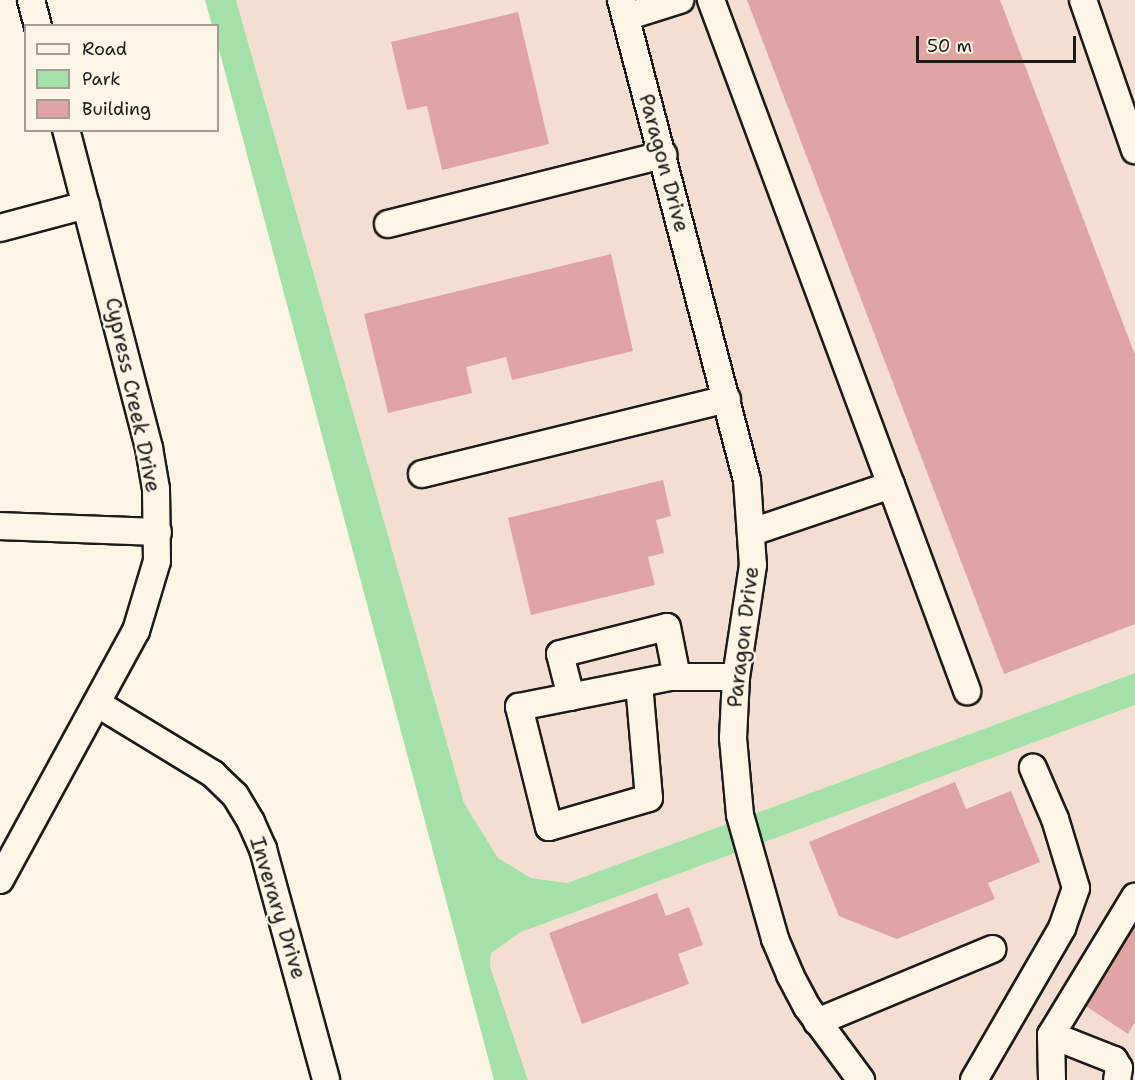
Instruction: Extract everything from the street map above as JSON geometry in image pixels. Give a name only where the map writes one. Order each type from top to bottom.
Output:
[{"type":"street","points":[[31,0],[37,24]]},
{"type":"street","points":[[623,9],[680,0]]},
{"type":"street","points":[[711,0],[967,691]]},
{"type":"street","points":[[1083,0],[1135,150]]},
{"type":"street","name":"Paragon Drive","points":[[623,9],[747,480],[752,532],[751,598],[736,677],[733,738],[740,815],[775,939],[817,1022],[861,1080]]},
{"type":"street","name":"Cypress Creek Drive","points":[[0,880],[136,631],[150,593],[158,532],[149,448],[67,132]]},
{"type":"street","points":[[388,224],[663,155]]},
{"type":"street","points":[[0,228],[86,205]]},
{"type":"street","points":[[422,474],[727,399]]},
{"type":"street","points":[[752,532],[891,485]]},
{"type":"street","points":[[0,525],[158,532]]},
{"type":"street","points":[[570,697],[560,654],[667,627],[677,678]]},
{"type":"street","points":[[639,684],[649,798],[549,827],[519,707],[639,684],[677,678],[736,677]]},
{"type":"street","name":"Inverary Drive","points":[[98,704],[213,774],[235,795],[263,849],[326,1080]]},
{"type":"street","points":[[974,1080],[1062,928],[1076,888],[1055,819],[1032,768]]},
{"type":"street","points":[[1052,1080],[1051,1035],[1135,897]]},
{"type":"street","points":[[817,1022],[992,949]]},
{"type":"street","points":[[1051,1035],[1114,1060],[1119,1068],[1117,1080]]},
{"type":"shaded area","points":[[236,0],[1135,0],[1135,673],[567,883],[531,878],[498,858],[464,803]]},
{"type":"shaded area","points":[[1135,705],[1135,1080],[528,1080],[490,966],[491,953],[521,932]]},
{"type":"green space","points":[[205,0],[236,0],[464,803],[498,858],[531,878],[567,883],[1135,673],[1135,705],[521,932],[491,953],[490,966],[528,1080],[494,1080],[219,50],[219,24],[212,24]]},
{"type":"building","points":[[747,0],[1000,0],[1135,355],[1135,624],[1004,674]]},
{"type":"building","points":[[518,12],[549,144],[442,170],[427,106],[407,110],[391,42]]},
{"type":"building","points":[[611,254],[633,351],[512,380],[506,357],[466,367],[472,393],[388,413],[364,314]]},
{"type":"building","points":[[663,480],[671,516],[656,520],[664,553],[648,557],[655,585],[531,615],[508,518]]},
{"type":"building","points":[[955,782],[966,809],[1011,791],[1040,862],[988,883],[995,899],[897,939],[839,916],[809,842]]},
{"type":"building","points":[[657,893],[666,916],[689,907],[703,945],[678,954],[689,984],[582,1024],[549,933]]},
{"type":"building","points":[[1135,926],[1135,1022],[1128,1034],[1084,1005]]}]
